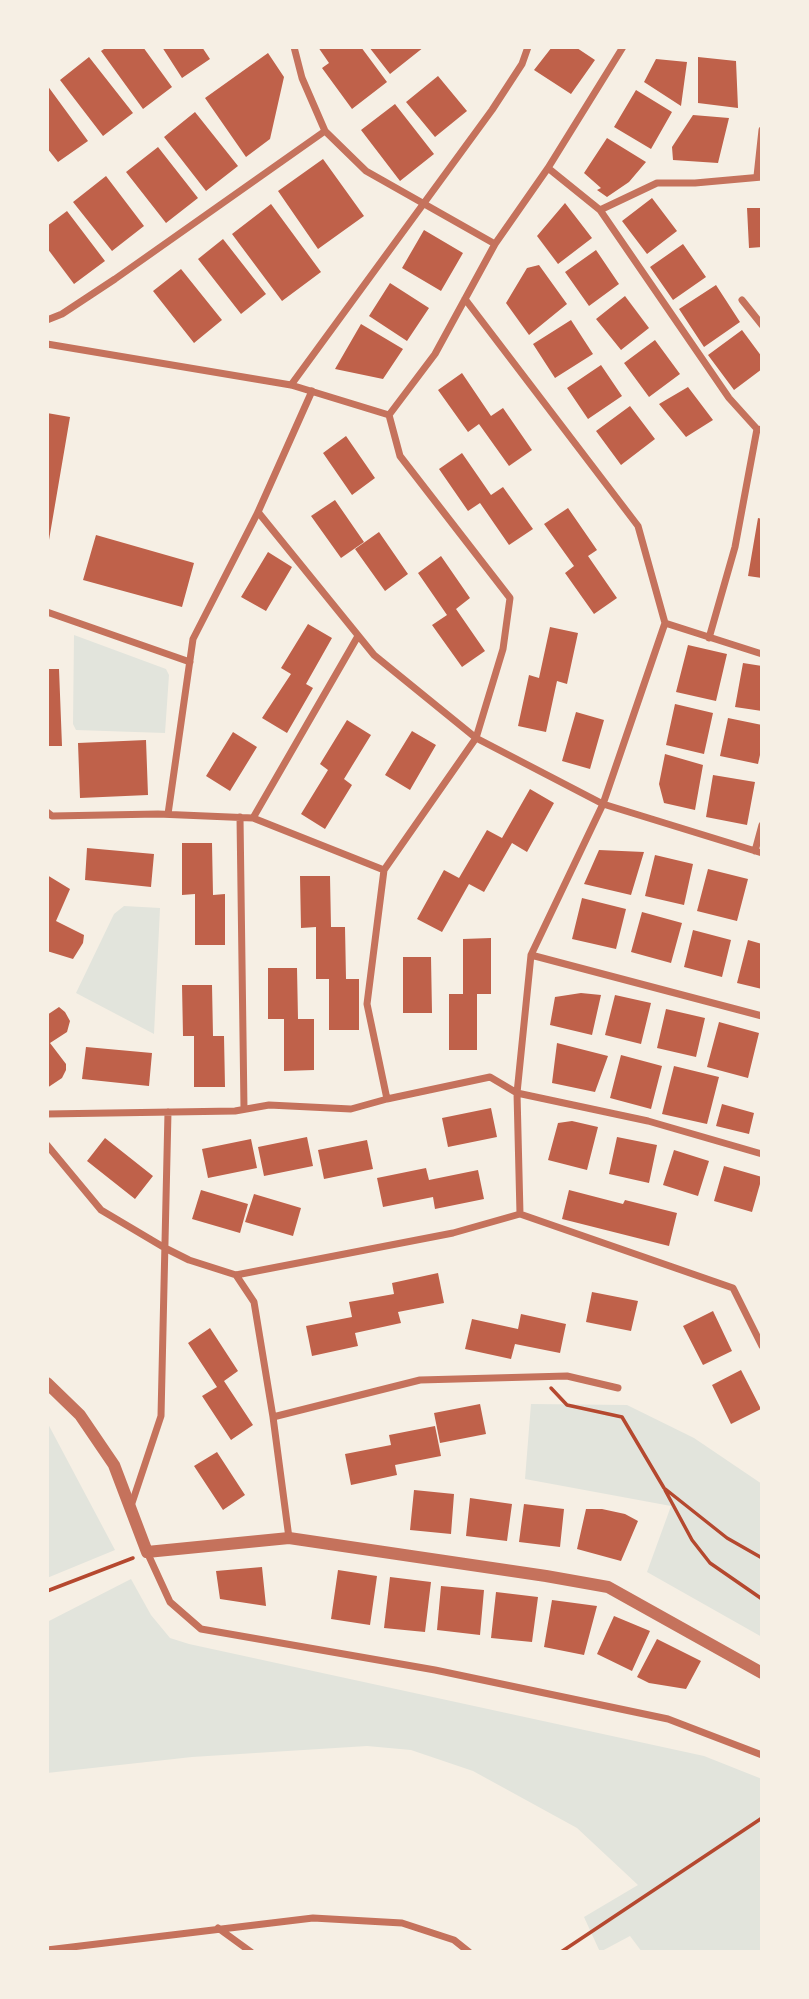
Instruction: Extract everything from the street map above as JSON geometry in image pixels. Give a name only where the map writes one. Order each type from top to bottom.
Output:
[{"type":"street","points":[[294,47],[302,78],[325,131],[366,171],[495,244]]},
{"type":"street","points":[[291,384],[492,110],[523,64],[528,47]]},
{"type":"street","points":[[389,415],[435,354],[495,244],[548,168],[623,47]]},
{"type":"street","points":[[600,210],[657,183],[695,183],[760,177],[762,130]]},
{"type":"street","points":[[47,320],[62,314],[116,279],[325,131]]},
{"type":"street","points":[[548,168],[600,210],[729,398],[759,430],[735,547],[709,638]]},
{"type":"street","points":[[465,299],[638,526],[665,623],[603,804],[531,955],[517,1093],[520,1214]]},
{"type":"street","points":[[742,300],[762,325]]},
{"type":"street","points":[[47,344],[291,384],[389,415]]},
{"type":"street","points":[[169,814],[193,639],[258,512],[312,391]]},
{"type":"street","points":[[387,1099],[367,1004],[384,870],[476,738],[503,649],[509,598],[400,456],[389,415]]},
{"type":"street","points":[[258,512],[374,655],[476,738],[603,804],[758,852],[762,825]]},
{"type":"street","points":[[47,612],[190,662]]},
{"type":"street","points":[[665,623],[762,654]]},
{"type":"street","points":[[253,818],[358,636]]},
{"type":"street","points":[[47,824],[50,814],[169,814],[253,818],[384,870]]},
{"type":"street","points":[[240,817],[244,1109]]},
{"type":"street","points":[[531,955],[762,1016]]},
{"type":"street","points":[[47,1114],[244,1109],[269,1105],[351,1109],[490,1077],[517,1093],[648,1121],[762,1154]]},
{"type":"street","points":[[131,1507],[161,1416],[168,1112]]},
{"type":"street","points":[[47,1145],[101,1210],[165,1248],[190,1260],[236,1275],[453,1233],[520,1214],[733,1288],[762,1346]]},
{"type":"street","points":[[236,1275],[254,1302],[289,1538]]},
{"type":"street","points":[[273,1417],[419,1380],[567,1376],[618,1388]]},
{"type":"street","points":[[49,1389],[80,1415],[114,1465],[147,1552],[170,1602],[201,1629],[435,1670],[668,1719],[762,1755]]},
{"type":"street","points":[[147,1552],[289,1538],[608,1587],[762,1673]]},
{"type":"street","points":[[47,1950],[313,1918],[402,1923],[454,1940],[469,1952]]},
{"type":"street","points":[[217,1928],[251,1952]]},
{"type":"path","points":[[540,1377],[567,1405],[622,1417],[692,1540],[710,1563],[762,1599]]},
{"type":"path","points":[[664,1488],[727,1538],[762,1558]]},
{"type":"path","points":[[47,1591],[147,1552]]},
{"type":"path","points":[[561,1952],[762,1818]]},
{"type":"shaded area","points":[[74,635],[166,669],[169,675],[165,733],[76,730],[73,724]]},
{"type":"shaded area","points":[[124,906],[160,908],[154,1034],[76,993],[114,914]]},
{"type":"shaded area","points":[[531,1404],[627,1405],[694,1438],[762,1484],[762,1637],[647,1572],[671,1506],[525,1479]]},
{"type":"shaded area","points":[[47,1422],[115,1550],[47,1578]]},
{"type":"shaded area","points":[[131,1579],[151,1615],[170,1638],[704,1756],[762,1779],[762,1952],[642,1952],[630,1936],[600,1952],[584,1917],[638,1885],[577,1828],[473,1771],[411,1750],[367,1746],[192,1757],[47,1773],[47,1622]]},
{"type":"building","points":[[107,47],[143,47],[172,87],[143,109],[101,51]]},
{"type":"building","points":[[162,47],[202,47],[210,59],[182,78]]},
{"type":"building","points":[[318,47],[361,47],[387,82],[352,109],[322,68],[329,63]]},
{"type":"building","points":[[369,47],[424,47],[390,74]]},
{"type":"building","points":[[552,47],[577,48],[595,60],[571,94],[534,70]]},
{"type":"building","points":[[268,53],[284,77],[270,139],[246,157],[205,98]]},
{"type":"building","points":[[89,57],[133,113],[103,136],[60,80]]},
{"type":"building","points":[[698,57],[736,61],[738,108],[698,103]]},
{"type":"building","points":[[656,59],[687,62],[681,106],[644,82]]},
{"type":"building","points":[[438,76],[467,111],[435,137],[406,102]]},
{"type":"building","points":[[47,85],[88,141],[58,162],[47,148]]},
{"type":"building","points":[[636,90],[672,112],[651,149],[614,127]]},
{"type":"building","points":[[395,104],[434,154],[400,181],[361,130]]},
{"type":"building","points":[[195,112],[238,166],[206,191],[164,137]]},
{"type":"building","points":[[693,115],[729,118],[718,163],[673,160],[672,147]]},
{"type":"building","points":[[607,138],[646,162],[629,182],[607,197],[597,190],[601,188],[584,173]]},
{"type":"building","points":[[158,147],[198,198],[166,223],[126,172]]},
{"type":"building","points":[[323,159],[364,216],[318,249],[278,191]]},
{"type":"building","points":[[106,176],[144,226],[112,251],[73,202]]},
{"type":"building","points":[[652,198],[677,231],[647,254],[622,221]]},
{"type":"building","points":[[565,203],[592,238],[558,264],[537,236]]},
{"type":"building","points":[[271,204],[321,272],[282,301],[232,234]]},
{"type":"building","points":[[747,208],[762,208],[762,247],[749,248]]},
{"type":"building","points":[[67,211],[105,261],[74,284],[47,248],[47,226]]},
{"type":"building","points":[[424,230],[463,253],[441,291],[402,268]]},
{"type":"building","points":[[223,239],[266,294],[241,314],[198,259]]},
{"type":"building","points":[[683,244],[706,277],[673,300],[650,267]]},
{"type":"building","points":[[596,250],[619,284],[589,306],[565,272]]},
{"type":"building","points":[[539,265],[567,304],[529,335],[506,303],[527,268]]},
{"type":"building","points":[[181,269],[222,320],[194,343],[153,291]]},
{"type":"building","points":[[390,283],[429,308],[407,341],[369,316]]},
{"type":"building","points":[[716,285],[740,322],[704,347],[679,309]]},
{"type":"building","points":[[625,296],[649,328],[621,350],[596,319]]},
{"type":"building","points":[[571,320],[593,354],[555,378],[533,344]]},
{"type":"building","points":[[361,324],[403,349],[383,379],[335,369]]},
{"type":"building","points":[[742,330],[762,357],[762,369],[734,390],[708,355]]},
{"type":"building","points":[[655,340],[680,374],[649,397],[624,363]]},
{"type":"building","points":[[601,365],[622,396],[588,419],[567,388]]},
{"type":"building","points":[[462,373],[491,416],[503,408],[532,450],[509,466],[479,424],[468,432],[438,390]]},
{"type":"building","points":[[688,387],[713,420],[686,437],[659,404]]},
{"type":"building","points":[[630,406],[655,439],[621,465],[596,431]]},
{"type":"building","points":[[47,413],[70,417],[49,540],[47,540]]},
{"type":"building","points":[[346,436],[375,478],[352,495],[323,453]]},
{"type":"building","points":[[462,453],[491,495],[503,487],[533,529],[509,545],[480,503],[468,511],[439,469]]},
{"type":"building","points":[[335,500],[364,542],[341,558],[311,516]]},
{"type":"building","points":[[568,508],[597,550],[588,556],[617,598],[594,614],[565,573],[574,566],[544,524]]},
{"type":"building","points":[[758,518],[762,519],[762,578],[748,576]]},
{"type":"building","points":[[379,532],[408,574],[385,591],[355,549]]},
{"type":"building","points":[[96,535],[194,563],[182,607],[83,580]]},
{"type":"building","points":[[268,552],[292,567],[266,611],[241,597]]},
{"type":"building","points":[[441,556],[470,598],[456,609],[485,651],[462,667],[432,625],[447,615],[418,573]]},
{"type":"building","points":[[308,624],[332,638],[306,684],[313,688],[287,733],[262,718],[291,674],[281,668]]},
{"type":"building","points":[[550,627],[578,633],[567,684],[557,681],[546,732],[518,726],[529,675],[539,678]]},
{"type":"building","points":[[688,645],[727,654],[716,701],[676,692]]},
{"type":"building","points":[[743,663],[762,666],[762,711],[735,707]]},
{"type":"building","points":[[47,669],[59,669],[62,746],[47,746]]},
{"type":"building","points":[[675,704],[713,713],[704,754],[666,745]]},
{"type":"building","points":[[576,712],[604,720],[590,769],[562,761]]},
{"type":"building","points":[[728,718],[762,725],[762,746],[758,764],[720,756]]},
{"type":"building","points":[[347,720],[371,735],[344,779],[352,785],[325,829],[301,814],[328,770],[320,764]]},
{"type":"building","points":[[412,731],[436,745],[410,790],[385,775]]},
{"type":"building","points":[[233,732],[257,747],[230,791],[206,776]]},
{"type":"building","points":[[146,740],[148,795],[80,798],[78,743]]},
{"type":"building","points":[[665,754],[703,765],[695,810],[664,803],[659,784]]},
{"type":"building","points":[[713,775],[755,782],[747,825],[706,817]]},
{"type":"building","points":[[530,789],[554,803],[527,852],[512,843],[484,892],[469,884],[442,932],[417,919],[444,870],[459,878],[487,830],[502,838]]},
{"type":"building","points":[[182,843],[212,843],[213,895],[225,894],[225,945],[195,945],[195,894],[182,895]]},
{"type":"building","points":[[87,848],[154,854],[151,887],[85,880]]},
{"type":"building","points":[[599,850],[644,852],[631,895],[584,884]]},
{"type":"building","points":[[655,855],[693,864],[684,905],[645,896]]},
{"type":"building","points":[[708,869],[748,879],[737,921],[697,911]]},
{"type":"building","points":[[47,875],[70,889],[56,921],[84,935],[83,943],[73,959],[47,951]]},
{"type":"building","points":[[300,876],[330,876],[331,927],[345,927],[346,979],[359,979],[359,1030],[329,1030],[329,979],[316,979],[316,927],[301,928]]},
{"type":"building","points":[[582,898],[626,909],[616,949],[572,939]]},
{"type":"building","points":[[642,912],[682,923],[671,963],[631,952]]},
{"type":"building","points":[[693,930],[731,940],[722,977],[684,967]]},
{"type":"building","points":[[491,938],[491,994],[477,994],[477,1050],[449,1050],[449,994],[463,994],[463,939]]},
{"type":"building","points":[[748,940],[762,944],[762,989],[737,983]]},
{"type":"building","points":[[403,957],[431,957],[432,1013],[403,1013]]},
{"type":"building","points":[[268,968],[297,968],[298,1019],[314,1019],[314,1070],[284,1071],[284,1019],[268,1019]]},
{"type":"building","points":[[182,985],[212,985],[213,1036],[224,1036],[225,1087],[194,1087],[194,1036],[183,1036]]},
{"type":"building","points":[[581,993],[601,995],[592,1035],[550,1025],[555,997]]},
{"type":"building","points":[[615,995],[651,1003],[641,1044],[605,1035]]},
{"type":"building","points":[[59,1007],[70,1021],[67,1032],[50,1043],[66,1064],[66,1070],[62,1078],[47,1088],[47,1015]]},
{"type":"building","points":[[666,1009],[705,1018],[696,1057],[657,1048]]},
{"type":"building","points":[[719,1022],[759,1033],[748,1078],[707,1067]]},
{"type":"building","points":[[557,1043],[608,1056],[595,1092],[552,1083]]},
{"type":"building","points":[[86,1047],[152,1053],[149,1086],[82,1079]]},
{"type":"building","points":[[621,1055],[662,1066],[651,1109],[610,1098]]},
{"type":"building","points":[[674,1066],[719,1077],[707,1124],[662,1114]]},
{"type":"building","points":[[722,1104],[754,1113],[749,1134],[716,1126]]},
{"type":"building","points":[[491,1108],[497,1137],[448,1147],[442,1118]]},
{"type":"building","points":[[572,1121],[598,1127],[587,1170],[548,1160],[558,1123]]},
{"type":"building","points":[[307,1137],[313,1166],[264,1176],[258,1147]]},
{"type":"building","points":[[617,1137],[657,1145],[649,1183],[609,1174]]},
{"type":"building","points":[[105,1138],[153,1176],[135,1199],[87,1161]]},
{"type":"building","points":[[251,1139],[257,1168],[208,1178],[202,1149]]},
{"type":"building","points":[[367,1140],[373,1169],[324,1179],[318,1150]]},
{"type":"building","points":[[674,1150],[709,1161],[698,1196],[663,1185]]},
{"type":"building","points":[[724,1166],[762,1177],[752,1212],[714,1201]]},
{"type":"building","points":[[426,1168],[429,1180],[478,1170],[484,1199],[435,1209],[433,1197],[383,1207],[377,1178]]},
{"type":"building","points":[[201,1190],[248,1204],[240,1233],[192,1219]]},
{"type":"building","points":[[569,1190],[623,1204],[625,1200],[677,1213],[669,1246],[562,1219]]},
{"type":"building","points":[[254,1194],[301,1208],[293,1236],[245,1222]]},
{"type":"building","points":[[438,1273],[444,1303],[398,1312],[401,1323],[355,1333],[358,1346],[312,1356],[306,1326],[352,1317],[349,1302],[394,1294],[392,1283]]},
{"type":"building","points":[[592,1292],[638,1301],[631,1331],[586,1322]]},
{"type":"building","points":[[713,1311],[732,1351],[703,1365],[683,1326]]},
{"type":"building","points":[[521,1314],[566,1324],[560,1353],[515,1344],[511,1359],[465,1349],[472,1319],[518,1329]]},
{"type":"building","points":[[210,1328],[238,1371],[224,1381],[253,1425],[231,1440],[202,1396],[217,1387],[188,1343]]},
{"type":"building","points":[[741,1370],[761,1409],[731,1424],[712,1385]]},
{"type":"building","points":[[480,1404],[486,1434],[440,1443],[434,1413]]},
{"type":"building","points":[[435,1426],[441,1456],[395,1465],[397,1475],[351,1485],[345,1454],[391,1445],[389,1435]]},
{"type":"building","points":[[217,1452],[245,1495],[223,1510],[194,1466]]},
{"type":"building","points":[[414,1490],[454,1494],[451,1534],[410,1530]]},
{"type":"building","points":[[470,1498],[512,1504],[507,1541],[466,1536]]},
{"type":"building","points":[[524,1504],[564,1509],[560,1547],[519,1542]]},
{"type":"building","points":[[586,1509],[625,1514],[638,1521],[621,1561],[577,1549]]},
{"type":"building","points":[[262,1567],[266,1606],[220,1599],[216,1571]]},
{"type":"building","points":[[338,1570],[377,1576],[370,1625],[331,1619]]},
{"type":"building","points":[[390,1577],[431,1582],[425,1632],[384,1628]]},
{"type":"building","points":[[441,1586],[484,1590],[480,1635],[437,1630]]},
{"type":"building","points":[[496,1592],[538,1597],[532,1642],[491,1638]]},
{"type":"building","points":[[552,1600],[597,1606],[584,1655],[544,1647]]},
{"type":"building","points":[[614,1616],[650,1631],[632,1671],[597,1654]]},
{"type":"building","points":[[657,1639],[701,1661],[686,1689],[649,1683],[637,1677]]}]
